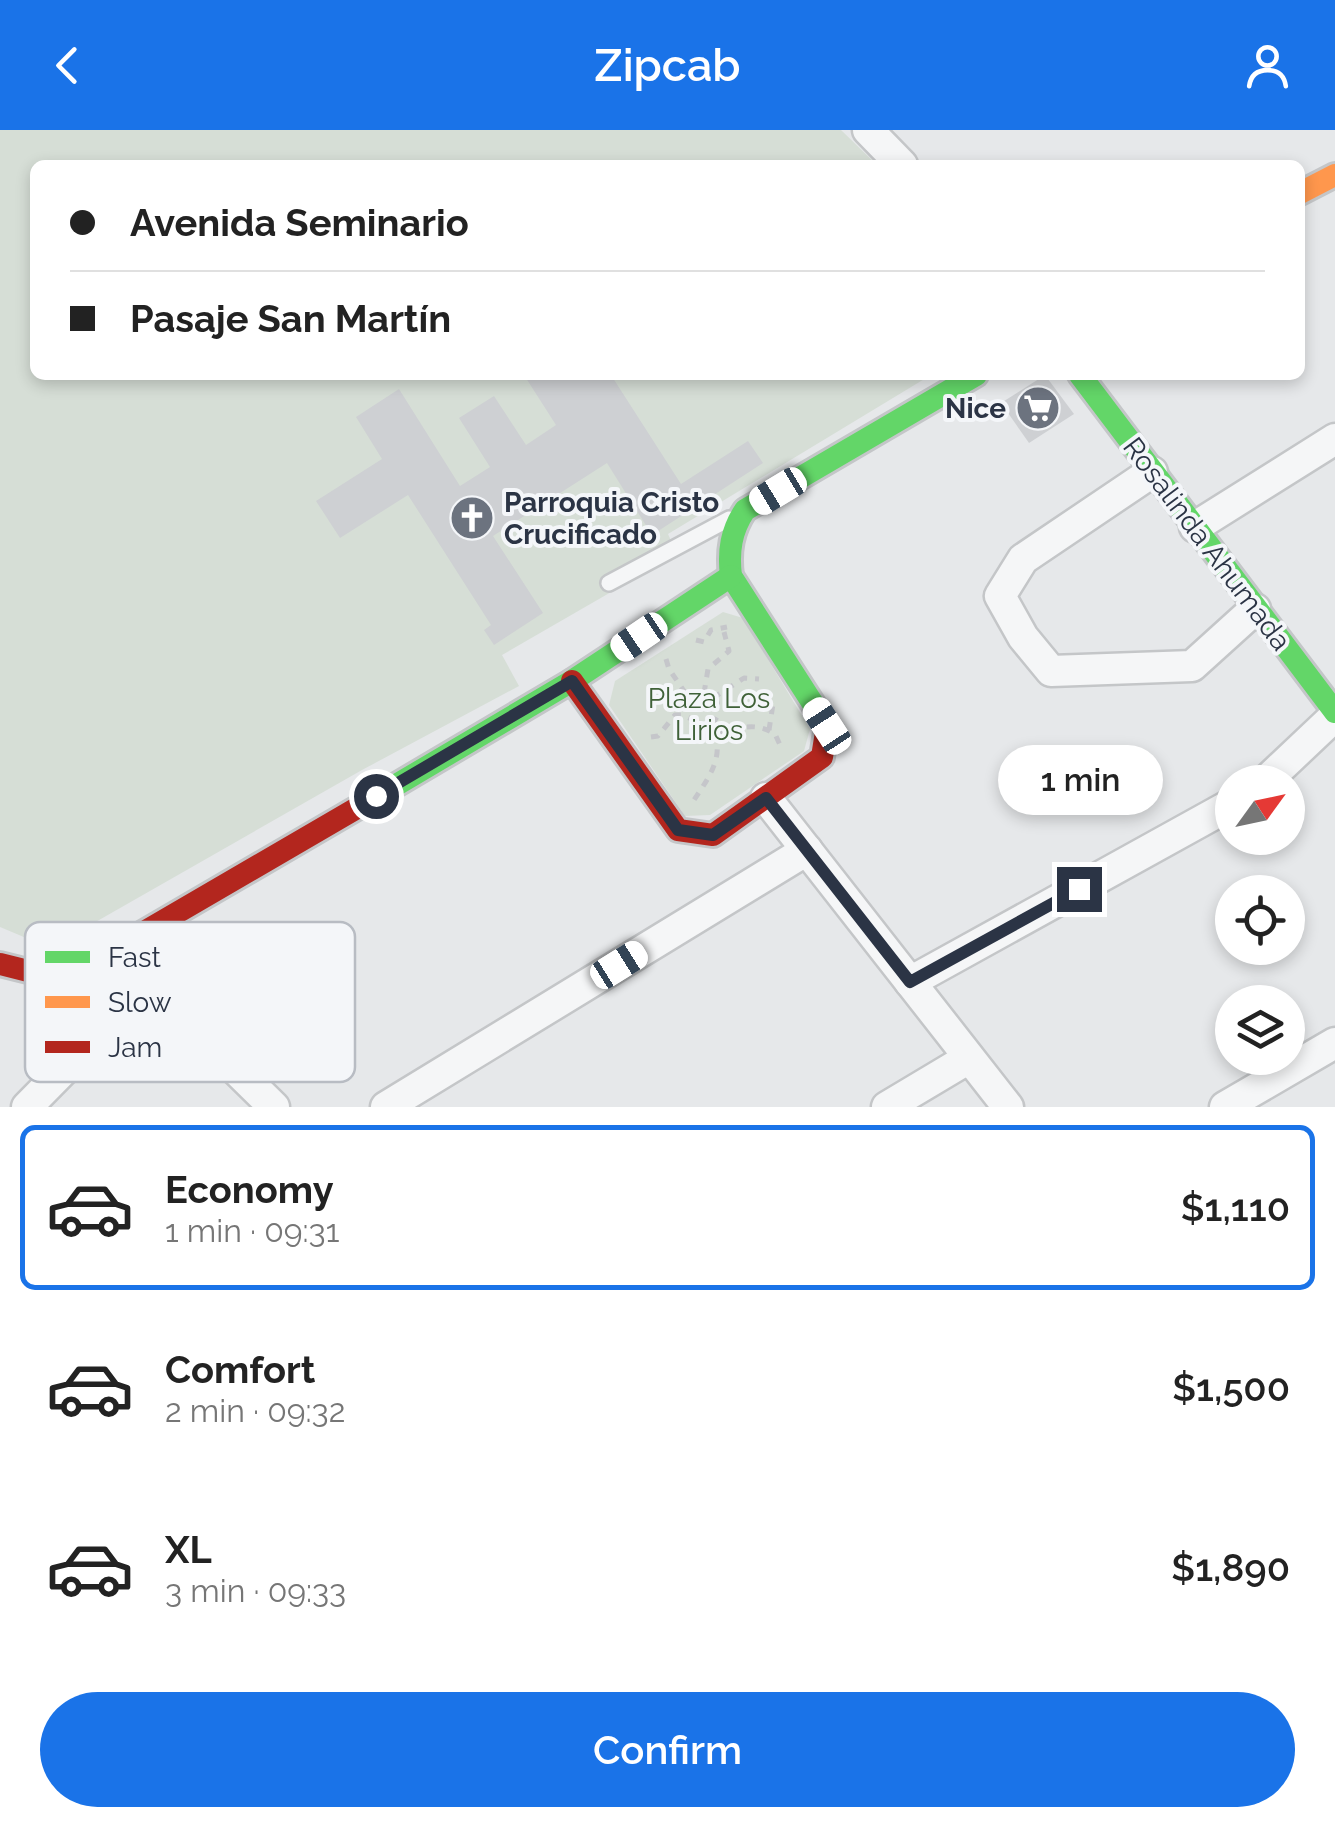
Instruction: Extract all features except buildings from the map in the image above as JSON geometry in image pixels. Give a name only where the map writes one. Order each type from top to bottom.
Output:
[{"type":"street","points":[[868,130],[897,160]]},
{"type":"street","points":[[1305,191],[1335,176]]},
{"type":"street","points":[[572,681],[678,830],[713,835],[822,758],[827,726],[732,576],[728,553],[736,523],[745,510],[967,380]]},
{"type":"street","name":"Rosalinda Ahumada","points":[[1084,380],[1335,714]]},
{"type":"street","points":[[1195,527],[1335,439]]},
{"type":"street","points":[[1152,472],[1023,559],[1000,596],[1023,638],[1051,671],[1192,666],[1255,608]]},
{"type":"street","points":[[163,922],[572,681],[732,576]]},
{"type":"street","points":[[1282,765],[1335,714]]},
{"type":"street","points":[[766,798],[1008,1107]]},
{"type":"street","points":[[910,982],[1215,813]]},
{"type":"street","points":[[386,1107],[807,850]]},
{"type":"street","points":[[0,964],[25,973]]},
{"type":"street","points":[[1226,1107],[1335,1043]]},
{"type":"street","points":[[887,1107],[969,1058]]},
{"type":"street","points":[[27,1107],[52,1082]]},
{"type":"street","points":[[249,1082],[274,1107]]},
{"type":"lane","points":[[609,582],[745,510]]},
{"type":"path","points":[[704,693],[708,669],[729,652],[723,630]]},
{"type":"path","points":[[666,659],[688,697],[692,718]]},
{"type":"path","points":[[714,698],[744,678],[770,683]]},
{"type":"path","points":[[688,697],[704,693],[714,698],[720,707],[712,727]]},
{"type":"path","points":[[644,731],[651,738],[658,736],[676,715],[712,727],[716,735],[714,767],[694,801],[694,832]]},
{"type":"path","points":[[716,735],[747,726],[766,728],[775,734],[795,777]]},
{"type":"green space","points":[[0,130],[841,130],[872,160],[30,160],[30,380],[923,380],[668,534],[677,554],[502,655],[519,686],[362,770],[96,922],[25,922],[25,938],[0,927]]},
{"type":"green space","name":"Plaza Los Lirios","points":[[723,612],[743,618],[810,729],[804,751],[710,815],[685,816],[609,705],[615,681]]},
{"type":"traffic: fast","points":[[817,710],[731,576],[730,550],[736,526],[745,510],[967,380]]},
{"type":"traffic: fast","points":[[1084,380],[1335,712]]},
{"type":"traffic: fast","points":[[381,794],[572,681],[731,576]]},
{"type":"traffic: slow","points":[[1305,190],[1335,175]]},
{"type":"traffic: jam","points":[[572,681],[678,830],[713,835],[822,757],[827,726],[817,710]]},
{"type":"traffic: jam","points":[[161,922],[381,794]]},
{"type":"traffic: jam","points":[[0,964],[25,970]]},
{"type":"place","name":"Nice","points":[[1038,408]]},
{"type":"place","name":"Parroquia Cristo Crucificado","points":[[472,518]]},
{"type":"route","points":[[376,796],[572,681],[678,830],[713,835],[766,798],[910,982],[1079,889]]}]
